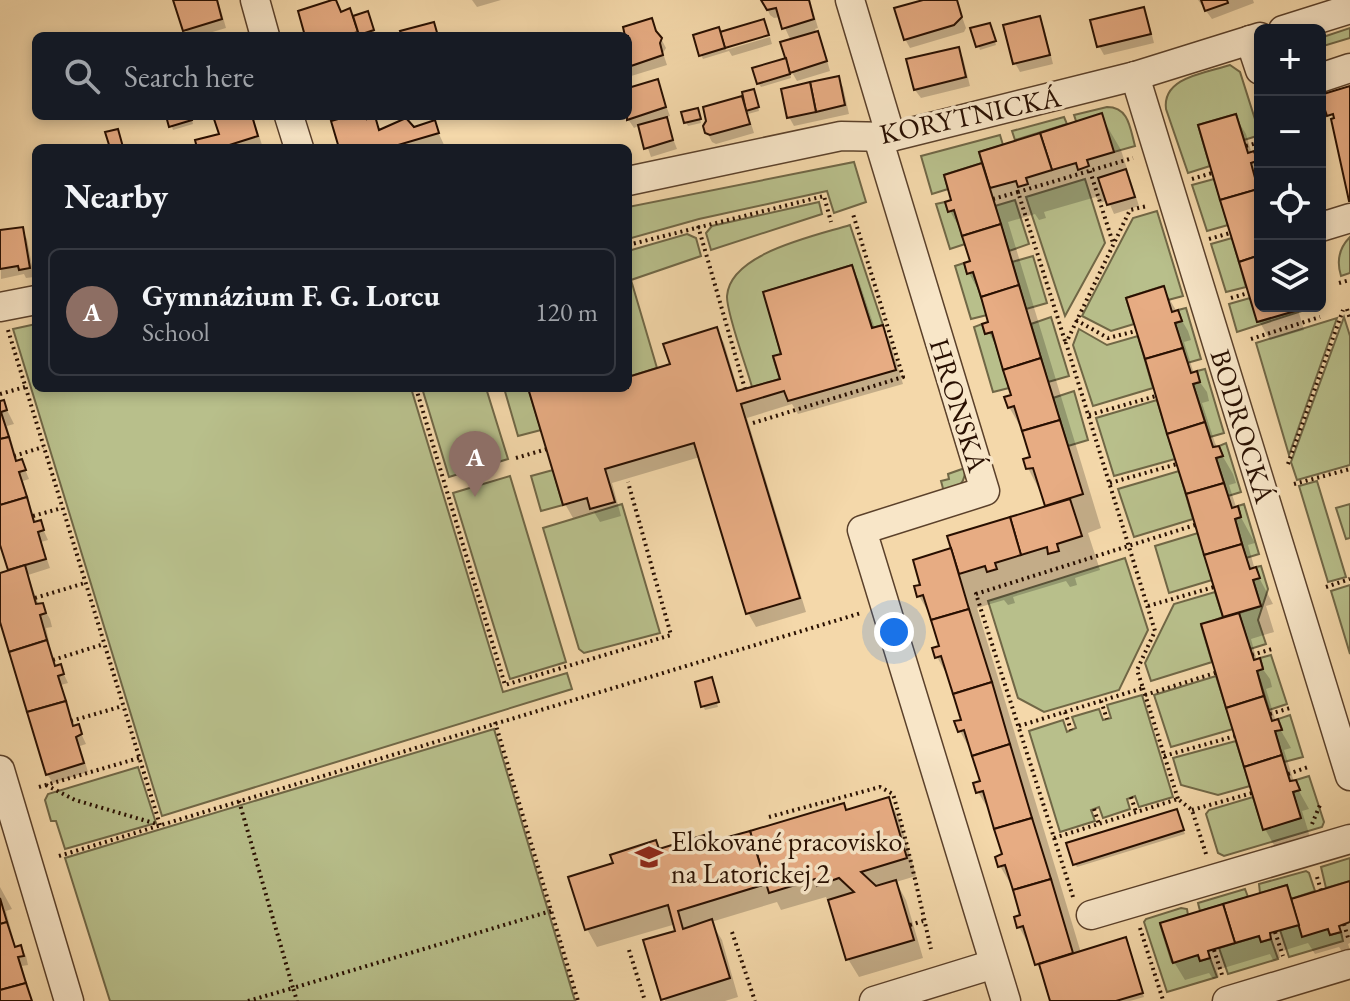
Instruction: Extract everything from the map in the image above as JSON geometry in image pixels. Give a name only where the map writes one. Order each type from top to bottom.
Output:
[{"type":"street","points":[[255,0],[264,32]]},
{"type":"street","points":[[850,0],[885,138]]},
{"type":"street","points":[[1302,24],[1350,9]]},
{"type":"street","name":"KORYTNICKÁ","points":[[632,180],[841,136],[885,138],[1135,76],[1254,38]]},
{"type":"street","points":[[1326,76],[1350,68]]},
{"type":"street","name":"BODROCKÁ","points":[[1135,76],[1350,776]]},
{"type":"street","points":[[290,120],[298,144]]},
{"type":"street","name":"HRONSKÁ","points":[[885,138],[985,491],[862,530],[1006,1001]]},
{"type":"street","points":[[1326,224],[1350,218]]},
{"type":"street","points":[[3,317],[32,302]]},
{"type":"street","points":[[0,770],[69,1001]]},
{"type":"street","points":[[1082,909],[1350,839]]},
{"type":"street","points":[[874,1001],[994,964]]},
{"type":"street","points":[[1226,992],[1350,964]]},
{"type":"path","points":[[1246,146],[1254,144]]},
{"type":"path","points":[[993,199],[1145,154]]},
{"type":"path","points":[[1090,171],[1113,243]]},
{"type":"path","points":[[1186,181],[1212,173]]},
{"type":"path","points":[[1018,192],[1155,631],[1137,670],[1178,799],[1192,810],[1209,863]]},
{"type":"path","points":[[632,244],[824,196],[831,222]]},
{"type":"path","points":[[1066,343],[1130,210],[1159,202]]},
{"type":"path","points":[[753,423],[903,377],[853,214]]},
{"type":"path","points":[[698,225],[745,389]]},
{"type":"path","points":[[1204,240],[1230,233]]},
{"type":"path","points":[[1339,283],[1350,280]]},
{"type":"path","points":[[1223,300],[1248,293]]},
{"type":"path","points":[[1288,464],[1345,310],[1350,319]]},
{"type":"path","points":[[3,317],[160,825]]},
{"type":"path","points":[[1251,339],[1320,317]]},
{"type":"path","points":[[1076,320],[1108,338],[1136,331]]},
{"type":"path","points":[[0,394],[25,387]]},
{"type":"path","points":[[417,392],[505,685],[671,635],[628,482]]},
{"type":"path","points":[[1089,415],[1156,396]]},
{"type":"path","points":[[14,456],[43,447]]},
{"type":"path","points":[[516,458],[547,449]]},
{"type":"path","points":[[1110,483],[1177,464]]},
{"type":"path","points":[[1294,484],[1350,469]]},
{"type":"path","points":[[33,516],[62,508]]},
{"type":"path","points":[[1082,909],[1054,838],[976,594],[1195,525]]},
{"type":"path","points":[[1326,587],[1350,579]]},
{"type":"path","points":[[35,598],[85,583]]},
{"type":"path","points":[[1148,606],[1214,587]]},
{"type":"path","points":[[59,856],[860,613]]},
{"type":"path","points":[[53,660],[104,644]]},
{"type":"path","points":[[1252,655],[1272,649]]},
{"type":"path","points":[[1145,695],[1215,673]]},
{"type":"path","points":[[1019,726],[1143,688]]},
{"type":"path","points":[[1101,701],[1107,719]]},
{"type":"path","points":[[71,721],[123,706]]},
{"type":"path","points":[[1270,714],[1290,708]]},
{"type":"path","points":[[1065,712],[1071,730]]},
{"type":"path","points":[[495,722],[578,1001]]},
{"type":"path","points":[[1164,756],[1235,736]]},
{"type":"path","points":[[39,787],[139,758]]},
{"type":"path","points":[[1288,774],[1308,767]]},
{"type":"path","points":[[46,785],[75,800],[160,825]]},
{"type":"path","points":[[769,817],[880,787],[893,794],[911,855],[931,949]]},
{"type":"path","points":[[1192,810],[1252,793]]},
{"type":"path","points":[[1131,797],[1136,812]]},
{"type":"path","points":[[1054,838],[1178,799]]},
{"type":"path","points":[[239,801],[297,1001]]},
{"type":"path","points":[[1307,833],[1320,805]]},
{"type":"path","points":[[1094,809],[1099,824]]},
{"type":"path","points":[[248,1001],[551,911]]},
{"type":"path","points":[[1136,918],[1163,1000]]},
{"type":"path","points":[[910,925],[923,921]]},
{"type":"path","points":[[1344,924],[1350,943]]},
{"type":"path","points":[[732,932],[755,1001]]},
{"type":"path","points":[[1275,932],[1285,964]]},
{"type":"path","points":[[629,950],[645,1001]]},
{"type":"path","points":[[1214,950],[1226,992]]},
{"type":"green space","points":[[1350,28],[1350,38],[1326,45],[1326,36]]},
{"type":"green space","points":[[1230,65],[1240,72],[1254,116],[1254,137],[1244,140],[1236,114],[1198,125],[1210,166],[1188,173],[1166,109],[1167,98],[1178,83]]},
{"type":"green space","points":[[1107,107],[1124,115],[1135,146],[1114,152],[1076,121],[1074,115]]},
{"type":"green space","points":[[1064,117],[1067,124],[1015,140],[1012,131]]},
{"type":"green space","points":[[1000,135],[1003,145],[979,152],[982,163],[944,175],[948,189],[932,194],[921,156]]},
{"type":"green space","points":[[854,162],[866,202],[834,213],[827,191],[699,219],[632,238],[632,206]]},
{"type":"green space","points":[[1085,179],[1105,243],[1065,316],[1026,197]]},
{"type":"green space","points":[[1214,179],[1228,225],[1207,231],[1192,185]]},
{"type":"green space","points":[[1015,200],[1029,244],[1009,251],[995,206]]},
{"type":"green space","points":[[819,202],[822,214],[711,250],[706,233],[712,226]]},
{"type":"green space","points":[[945,202],[948,211],[954,210],[965,244],[950,249],[936,204]]},
{"type":"green space","points":[[1157,211],[1183,296],[1168,300],[1163,286],[1126,298],[1134,324],[1111,331],[1082,316],[1133,218]]},
{"type":"green space","points":[[850,225],[883,325],[872,328],[852,265],[764,292],[781,354],[773,357],[780,379],[752,387],[728,304],[732,281],[743,268],[776,248]]},
{"type":"green space","points":[[687,234],[696,238],[701,256],[632,280],[632,250]]},
{"type":"green space","points":[[1350,237],[1350,273],[1341,276],[1340,255]]},
{"type":"green space","points":[[1232,238],[1246,287],[1226,292],[1211,244]]},
{"type":"green space","points":[[1033,256],[1047,303],[1026,309],[1012,262]]},
{"type":"green space","points":[[964,263],[967,273],[973,272],[987,315],[971,319],[955,266]]},
{"type":"green space","points":[[632,283],[657,368],[632,376]]},
{"type":"green space","points":[[1250,298],[1258,322],[1299,312],[1237,332],[1229,304]]},
{"type":"green space","points":[[1186,308],[1201,359],[1187,363],[1175,323],[1182,321],[1178,310]]},
{"type":"green space","points":[[1051,317],[1069,376],[1048,382],[1031,324]]},
{"type":"green space","points":[[1344,317],[1350,336],[1350,465],[1297,480],[1291,462]]},
{"type":"green space","points":[[1337,318],[1289,455],[1256,343]]},
{"type":"green space","points":[[982,324],[985,334],[992,332],[1009,388],[993,392],[974,327]]},
{"type":"green space","points":[[32,325],[32,391],[13,329]]},
{"type":"green space","points":[[1079,329],[1107,345],[1138,336],[1153,388],[1093,406],[1073,345]]},
{"type":"green space","points":[[1205,369],[1224,433],[1210,437],[1193,384],[1200,382],[1197,371]]},
{"type":"green space","points":[[1074,391],[1088,440],[1068,446],[1053,398]]},
{"type":"green space","points":[[32,392],[412,392],[503,692],[567,673],[572,689],[162,816]]},
{"type":"green space","points":[[423,392],[487,392],[508,459],[449,477]]},
{"type":"green space","points":[[505,392],[529,392],[541,430],[518,436]]},
{"type":"green space","points":[[1157,400],[1175,459],[1114,476],[1096,418]]},
{"type":"green space","points":[[1226,443],[1241,492],[1228,496],[1216,458],[1223,456],[1219,446]]},
{"type":"green space","points":[[965,468],[962,482],[945,496],[941,481],[949,479],[948,474]]},
{"type":"green space","points":[[553,470],[563,505],[541,511],[531,476]]},
{"type":"green space","points":[[1179,471],[1193,519],[1134,537],[1118,489]]},
{"type":"green space","points":[[510,476],[566,662],[510,679],[453,493]]},
{"type":"green space","points":[[1317,481],[1346,577],[1328,582],[1299,486]]},
{"type":"green space","points":[[622,504],[660,633],[584,653],[579,649],[543,528]]},
{"type":"green space","points":[[1244,504],[1259,554],[1246,558],[1235,519],[1241,517],[1238,506]]},
{"type":"green space","points":[[1350,504],[1350,538],[1346,539],[1336,508]]},
{"type":"green space","points":[[1198,533],[1212,580],[1169,593],[1155,546]]},
{"type":"green space","points":[[1125,558],[1148,630],[1119,690],[1044,712],[1018,698],[988,601]]},
{"type":"green space","points":[[1261,566],[1268,589],[1258,620],[1266,644],[1250,649],[1239,613],[1261,606],[1253,580],[1259,578],[1256,567]]},
{"type":"green space","points":[[1350,585],[1350,654],[1331,591]]},
{"type":"green space","points":[[1215,592],[1223,617],[1201,625],[1212,662],[1151,681],[1145,663],[1174,604]]},
{"type":"green space","points":[[1271,655],[1287,704],[1269,710],[1257,671],[1263,668],[1260,658]]},
{"type":"green space","points":[[1216,676],[1233,729],[1171,747],[1154,695]]},
{"type":"green space","points":[[1142,695],[1173,797],[1139,807],[1135,796],[1127,799],[1130,809],[1103,818],[1099,807],[1091,810],[1095,821],[1060,832],[1029,731],[1063,720],[1067,732],[1076,728],[1072,717],[1099,709],[1103,720],[1111,718],[1107,705]]},
{"type":"green space","points":[[1290,715],[1303,757],[1284,762],[1275,731],[1282,729],[1278,719]]},
{"type":"green space","points":[[494,729],[575,1001],[110,1001],[65,858]]},
{"type":"green space","points":[[1236,741],[1250,786],[1218,795],[1181,785],[1173,758]]},
{"type":"green space","points":[[138,767],[156,823],[65,849],[56,821],[51,821],[45,800],[48,794]]},
{"type":"green space","points":[[1309,776],[1324,822],[1322,827],[1224,856],[1218,853],[1206,814],[1209,810],[1253,797],[1263,829],[1300,818],[1293,792],[1300,790],[1296,780]]},
{"type":"green space","points":[[1350,858],[1350,881],[1326,888],[1321,867]]},
{"type":"green space","points":[[1306,871],[1315,891],[1291,899],[1287,885],[1260,893],[1259,884]]},
{"type":"green space","points":[[1245,889],[1248,897],[1200,911],[1198,903]]},
{"type":"green space","points":[[1181,908],[1187,909],[1188,915],[1160,924],[1172,962],[1198,955],[1200,961],[1210,958],[1217,977],[1167,992],[1144,922]]},
{"type":"green space","points":[[1299,925],[1328,929],[1330,935],[1341,932],[1343,941],[1289,957],[1280,930]]},
{"type":"green space","points":[[1259,936],[1261,942],[1271,939],[1278,959],[1228,974],[1219,948]]},
{"type":"building","points":[[173,0],[217,0],[222,19],[183,31]]},
{"type":"building","points":[[336,0],[341,12],[350,8],[358,32],[304,32],[298,11]]},
{"type":"building","points":[[761,0],[809,0],[814,19],[782,29],[776,8],[767,10]]},
{"type":"building","points":[[923,0],[957,0],[962,17],[954,25],[904,40],[894,8]]},
{"type":"building","points":[[1201,0],[1227,0],[1228,3],[1205,11]]},
{"type":"building","points":[[1144,7],[1151,34],[1097,47],[1090,20]]},
{"type":"building","points":[[368,11],[374,30],[358,32],[353,16]]},
{"type":"building","points":[[1040,16],[1050,55],[1013,64],[1003,25]]},
{"type":"building","points":[[652,18],[662,38],[663,55],[632,66],[632,32],[624,32],[623,27]]},
{"type":"building","points":[[764,19],[769,35],[725,48],[720,32]]},
{"type":"building","points":[[434,22],[437,32],[400,32]]},
{"type":"building","points":[[990,23],[996,41],[976,47],[970,28]]},
{"type":"building","points":[[719,27],[725,48],[699,56],[693,35]]},
{"type":"building","points":[[818,31],[827,61],[790,73],[780,42]]},
{"type":"building","points":[[959,47],[966,77],[914,90],[906,59]]},
{"type":"building","points":[[786,58],[790,74],[757,84],[752,68]]},
{"type":"building","points":[[839,76],[845,105],[816,112],[810,82]]},
{"type":"building","points":[[658,79],[666,107],[632,118],[632,87]]},
{"type":"building","points":[[810,82],[816,112],[787,118],[781,89]]},
{"type":"building","points":[[1350,86],[1350,201],[1331,119],[1334,118],[1333,114],[1327,116],[1326,113],[1326,93]]},
{"type":"building","points":[[754,89],[759,107],[746,111],[742,92]]},
{"type":"building","points":[[742,96],[750,124],[710,135],[705,133],[703,107]]},
{"type":"building","points":[[698,108],[701,119],[684,123],[681,112]]},
{"type":"building","points":[[1102,113],[1114,152],[1087,160],[1089,166],[1078,170],[1076,163],[1052,170],[1040,133]]},
{"type":"building","points":[[1236,114],[1248,153],[1254,151],[1254,162],[1251,163],[1254,190],[1220,200],[1198,125]]},
{"type":"building","points":[[667,117],[673,140],[644,149],[638,125]]},
{"type":"building","points":[[167,120],[192,120],[169,127]]},
{"type":"building","points":[[214,120],[253,120],[258,136],[233,144],[196,144],[195,140],[219,134]]},
{"type":"building","points":[[376,120],[379,130],[402,120],[408,120],[414,127],[435,120],[439,133],[402,144],[338,144],[331,121]]},
{"type":"building","points":[[118,129],[122,144],[109,144],[105,132]]},
{"type":"building","points":[[1040,133],[1052,170],[1026,178],[1028,184],[1018,187],[1016,181],[990,188],[979,152]]},
{"type":"building","points":[[982,163],[1001,224],[962,236],[954,210],[948,212],[945,202],[951,200],[944,175]]},
{"type":"building","points":[[1126,169],[1135,197],[1107,205],[1098,178]]},
{"type":"building","points":[[1254,190],[1254,257],[1239,262],[1220,200]]},
{"type":"building","points":[[1001,224],[1019,285],[981,297],[973,272],[967,274],[964,263],[970,261],[962,236]]},
{"type":"building","points":[[23,227],[30,268],[0,269],[0,230]]},
{"type":"building","points":[[1254,257],[1254,312],[1239,262]]},
{"type":"building","points":[[852,265],[872,328],[883,325],[896,370],[788,401],[784,391],[741,404],[800,598],[746,614],[694,443],[605,469],[615,502],[590,509],[587,498],[563,505],[529,392],[632,392],[632,376],[670,364],[663,344],[717,327],[737,391],[780,379],[773,356],[781,354],[763,292]]},
{"type":"building","points":[[1019,285],[1041,358],[1003,370],[992,332],[985,334],[982,324],[988,322],[981,297]]},
{"type":"building","points":[[1164,286],[1172,312],[1178,310],[1182,321],[1175,323],[1183,348],[1145,359],[1126,298]]},
{"type":"building","points":[[1254,312],[1292,312],[1257,322]]},
{"type":"building","points":[[1183,348],[1191,373],[1197,371],[1200,382],[1193,384],[1205,422],[1167,434],[1145,359]]},
{"type":"building","points":[[1041,358],[1060,420],[1022,431],[1014,406],[1008,408],[1004,397],[1011,395],[1003,370]]},
{"type":"building","points":[[4,400],[7,410],[1,412],[9,437],[0,439],[0,401]]},
{"type":"building","points":[[1060,420],[1083,494],[1045,506],[1033,468],[1026,469],[1023,459],[1030,457],[1022,431]]},
{"type":"building","points":[[1205,422],[1213,447],[1219,446],[1223,456],[1216,458],[1224,483],[1186,494],[1167,434]]},
{"type":"building","points":[[9,437],[16,461],[22,459],[26,470],[19,472],[27,497],[0,505],[0,439]]},
{"type":"building","points":[[1224,483],[1232,508],[1238,506],[1241,517],[1235,519],[1242,544],[1204,555],[1186,494]]},
{"type":"building","points":[[27,497],[34,522],[41,520],[44,530],[38,532],[46,559],[8,570],[0,545],[0,505]]},
{"type":"building","points":[[1070,499],[1082,536],[1057,544],[1059,551],[1048,554],[1047,547],[1021,555],[1010,517]]},
{"type":"building","points":[[1010,517],[1021,555],[995,563],[997,569],[987,572],[985,566],[959,574],[947,536]]},
{"type":"building","points":[[1242,544],[1250,569],[1256,567],[1260,578],[1253,580],[1261,606],[1223,617],[1204,555]]},
{"type":"building","points":[[951,548],[969,609],[931,620],[923,595],[917,597],[914,586],[920,585],[913,560]]},
{"type":"building","points":[[25,565],[36,604],[43,603],[46,613],[40,615],[47,640],[9,652],[0,622],[0,573]]},
{"type":"building","points":[[969,609],[992,682],[953,694],[941,656],[935,658],[932,648],[939,646],[931,620]]},
{"type":"building","points":[[1239,613],[1254,660],[1260,658],[1263,669],[1257,671],[1264,696],[1226,708],[1201,624]]},
{"type":"building","points":[[47,640],[55,666],[61,664],[64,674],[58,676],[66,701],[27,712],[9,652]]},
{"type":"building","points":[[712,677],[719,702],[701,707],[695,682]]},
{"type":"building","points":[[992,682],[1010,744],[972,756],[964,730],[958,732],[954,721],[961,720],[953,694]]},
{"type":"building","points":[[1264,696],[1272,721],[1278,719],[1282,730],[1275,731],[1282,755],[1244,767],[1226,708]]},
{"type":"building","points":[[66,701],[73,726],[79,724],[82,734],[76,737],[84,763],[46,775],[27,712]]},
{"type":"building","points":[[1010,744],[1032,818],[994,829],[983,791],[976,793],[973,783],[980,781],[972,756]]},
{"type":"building","points":[[1282,755],[1290,781],[1296,780],[1300,790],[1293,792],[1301,818],[1263,830],[1244,767]]},
{"type":"building","points":[[889,797],[907,858],[861,872],[876,886],[896,880],[914,940],[846,960],[828,900],[854,892],[839,878],[817,886],[815,879],[769,893],[750,831],[844,803],[846,810]]},
{"type":"building","points":[[1177,809],[1184,830],[1073,865],[1066,843]]},
{"type":"building","points":[[1032,818],[1051,879],[1013,890],[1005,865],[998,867],[995,857],[1002,854],[994,829]]},
{"type":"building","points":[[750,831],[766,884],[678,911],[683,929],[712,919],[730,978],[661,1000],[643,940],[675,931],[668,905],[585,930],[568,877],[613,863],[610,855],[656,840],[659,849],[704,835],[706,843]]},
{"type":"building","points":[[1051,879],[1073,953],[1035,965],[1023,926],[1017,928],[1014,917],[1020,915],[1013,890]]},
{"type":"building","points":[[1350,881],[1350,922],[1339,926],[1341,932],[1330,935],[1328,929],[1302,937],[1291,899]]},
{"type":"building","points":[[1287,885],[1299,925],[1270,933],[1271,939],[1261,942],[1259,936],[1235,943],[1223,904]]},
{"type":"building","points":[[0,898],[7,922],[0,924]]},
{"type":"building","points":[[1223,904],[1235,943],[1208,951],[1210,958],[1200,961],[1198,955],[1173,963],[1160,923]]},
{"type":"building","points":[[7,922],[15,947],[21,945],[24,956],[18,957],[26,983],[0,990],[0,924]]},
{"type":"building","points":[[1126,937],[1143,993],[1116,1001],[1050,1001],[1039,964]]},
{"type":"building","points":[[26,983],[32,1001],[0,1001],[0,990]]},
{"type":"place","name":"Gymnázium F. G. Lorcu","points":[[475,497]]},
{"type":"place","name":"Elokované pracovisko na Latorickej 2","points":[[649,857]]}]
